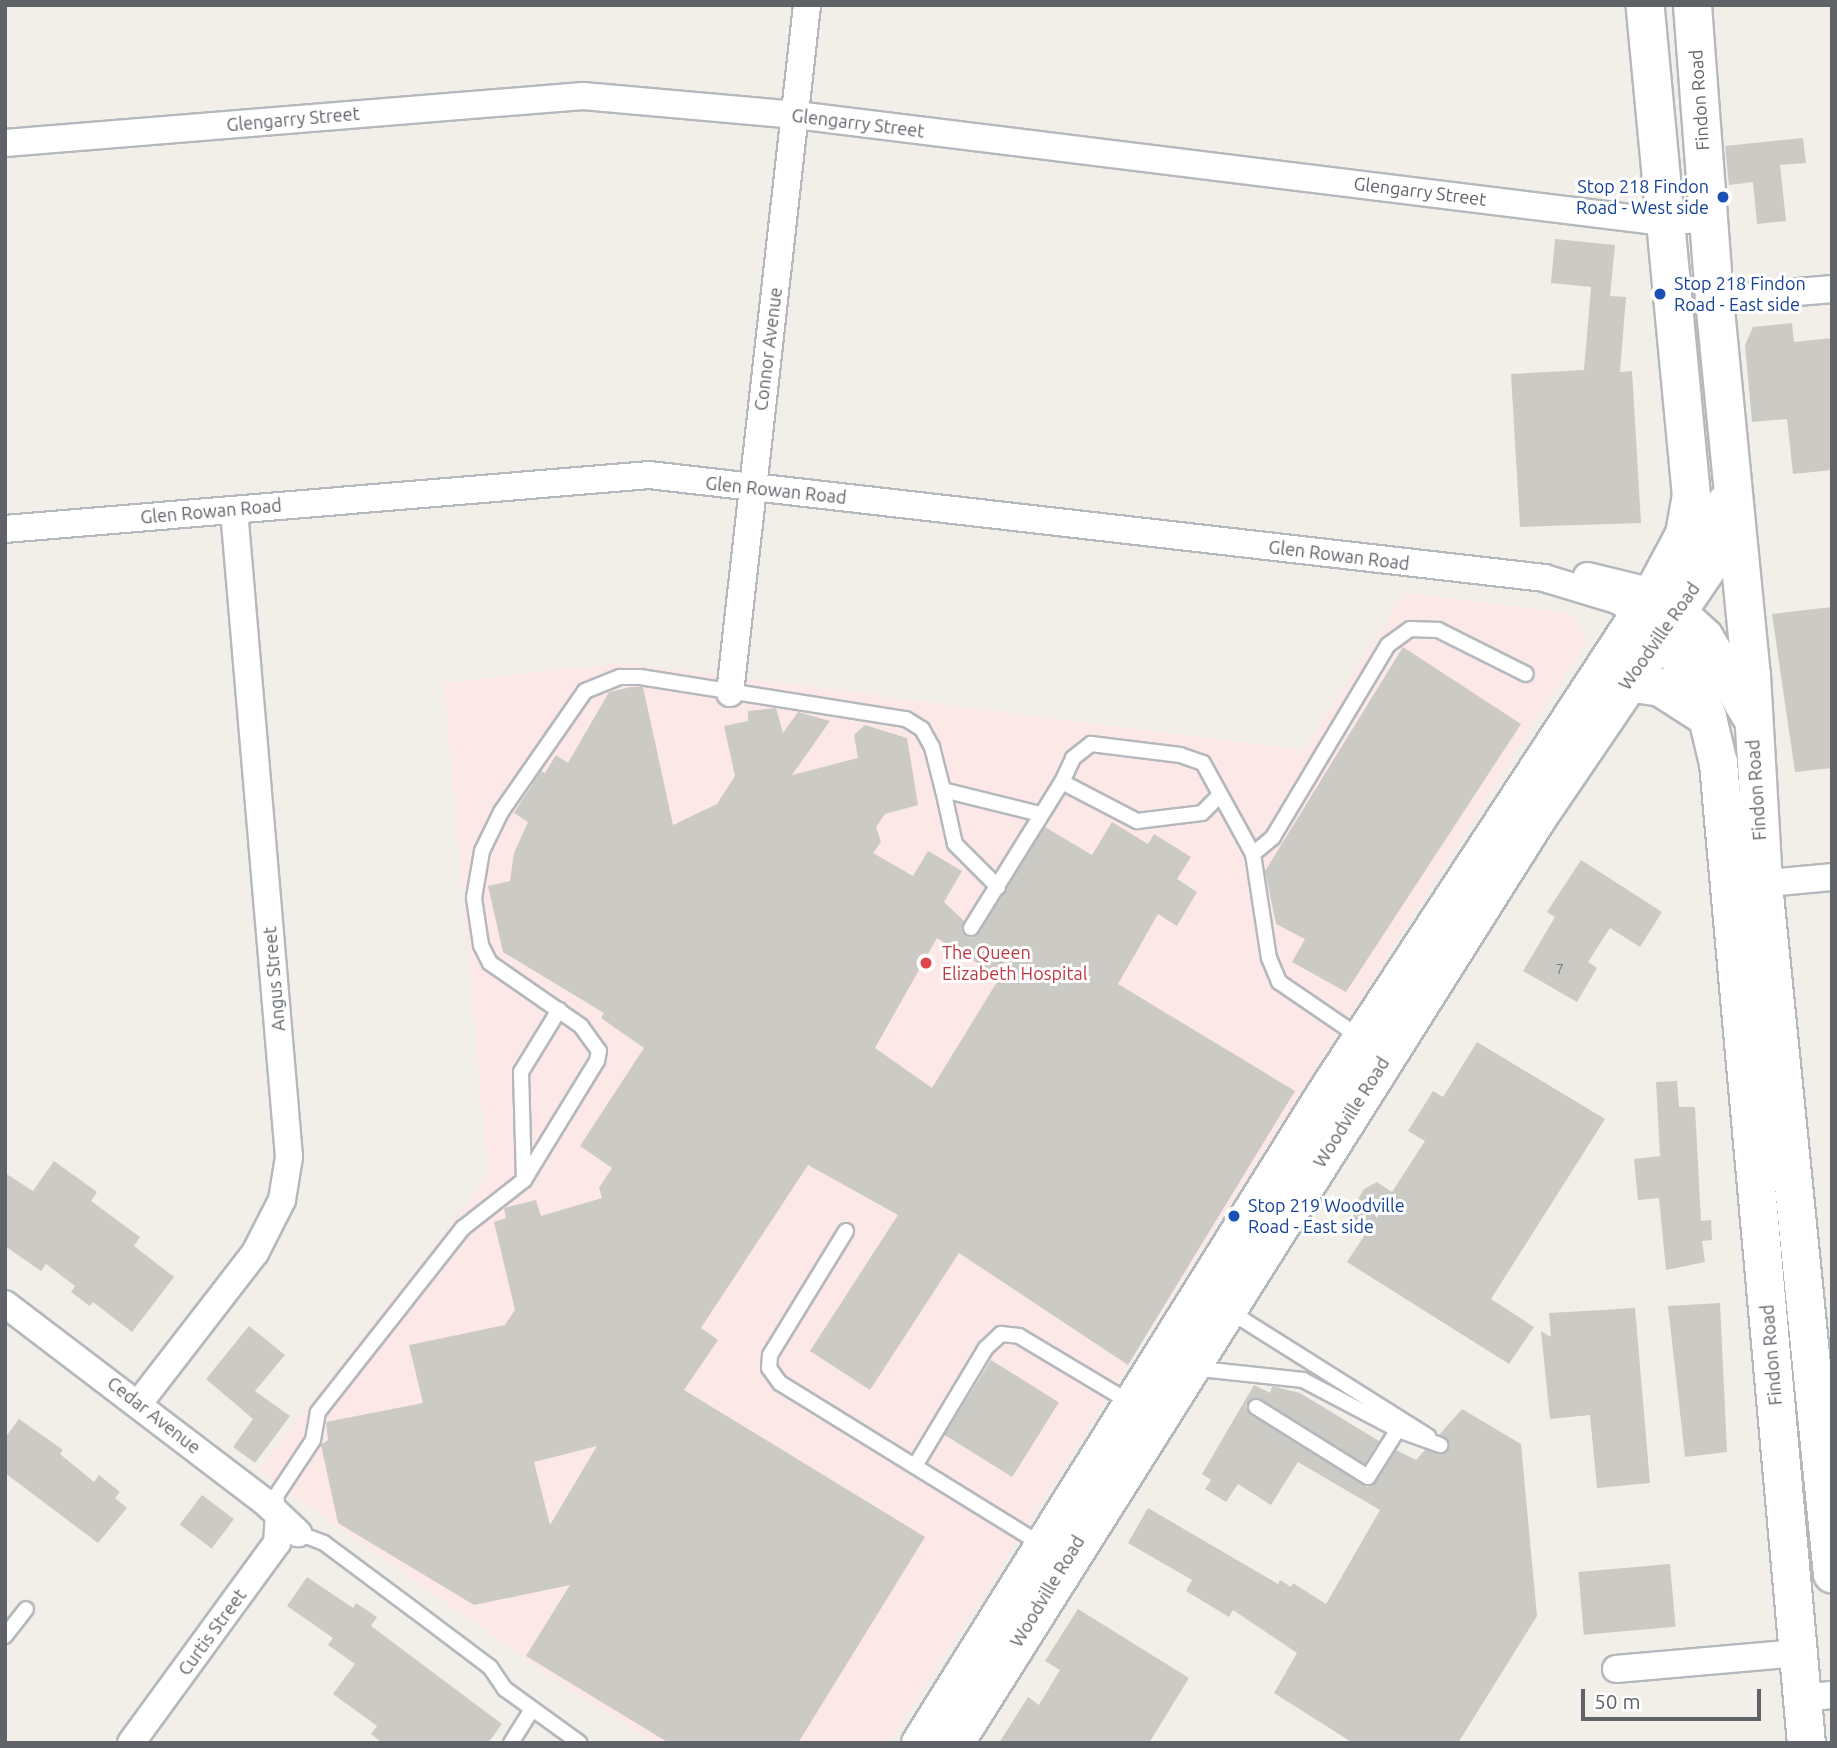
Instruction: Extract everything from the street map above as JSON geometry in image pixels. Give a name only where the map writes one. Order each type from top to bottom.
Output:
[{"type":"main road","points":[[1645,5],[1690,496],[1684,534],[1657,612],[1704,637],[1751,716]]},
{"type":"main road","name":"Findon Road","points":[[1692,5],[1714,299],[1751,675],[1746,885],[1773,1390],[1798,1653],[1817,1696],[1806,1743]]},
{"type":"main road","name":"Woodville Road","points":[[919,1743],[1225,1309],[1374,1047],[1657,612],[1707,567],[1732,477]]},
{"type":"main road","name":"Findon Road","points":[[1657,612],[1707,717],[1746,885],[1823,1386],[1832,1574]]},
{"type":"main road","name":"Woodville Road","points":[[954,1743],[1131,1403],[1626,682],[1657,612]]},
{"type":"main road","points":[[1626,682],[1660,687],[1707,717]]},
{"type":"street","name":"Connor Avenue","points":[[730,693],[807,5]]},
{"type":"street","name":"Glengarry Street","points":[[5,143],[583,96],[796,115],[1664,222],[1707,218]]},
{"type":"street","points":[[1714,299],[1832,289]]},
{"type":"street","name":"Glen Rowan Road","points":[[5,529],[620,475],[1544,578],[1571,573],[1657,612]]},
{"type":"street","name":"Angus Street","points":[[139,1403],[255,1253],[282,1199],[289,1157],[234,510]]},
{"type":"street","points":[[1746,885],[1832,877]]},
{"type":"street","name":"Cedar Avenue","points":[[5,1304],[139,1403],[289,1525]]},
{"type":"street","points":[[1773,1390],[1823,1386]]},
{"type":"street","name":"Curtis Street","points":[[131,1743],[289,1525]]},
{"type":"street","points":[[1616,1669],[1798,1653]]},
{"type":"lane","points":[[1253,854],[1273,836],[1388,645],[1410,629],[1438,630],[1526,674]]},
{"type":"lane","points":[[580,1743],[505,1689],[490,1667],[414,1609],[324,1543],[289,1525],[276,1496],[313,1440],[318,1412],[463,1228],[524,1180],[576,1100],[599,1051],[581,1026],[506,977],[490,963],[481,945],[474,898],[476,874],[501,812],[592,687],[620,677],[640,677],[906,719],[922,729],[932,747],[955,844],[998,887]]},
{"type":"lane","points":[[971,928],[1062,782],[1073,758],[1091,744],[1180,755],[1203,763],[1253,854],[1269,958],[1279,982],[1374,1047]]},
{"type":"lane","points":[[1062,782],[1137,821],[1202,813],[1220,795]]},
{"type":"lane","points":[[943,790],[1040,814]]},
{"type":"lane","points":[[524,1180],[521,1072],[559,1010]]},
{"type":"lane","points":[[846,1231],[770,1355],[769,1368],[780,1383],[915,1466],[1051,1556]]},
{"type":"lane","points":[[1225,1309],[1401,1424]]},
{"type":"lane","points":[[915,1466],[986,1348],[1001,1334],[1019,1336],[1131,1403]]},
{"type":"lane","points":[[1186,1367],[1303,1380],[1401,1424]]},
{"type":"lane","points":[[1256,1407],[1368,1477],[1401,1424]]},
{"type":"lane","points":[[5,1636],[26,1609]]},
{"type":"lane","points":[[511,1743],[533,1709]]},
{"type":"shaded area","name":"The Queen Elizabeth Hospital","points":[[1405,593],[1571,613],[1586,642],[889,1743],[655,1743],[548,1675],[258,1470],[488,1176],[444,683],[620,663],[1304,750]]},
{"type":"building","points":[[1803,138],[1806,163],[1780,165],[1786,221],[1757,224],[1753,182],[1729,185],[1725,146]]},
{"type":"building","points":[[1555,239],[1615,245],[1610,296],[1626,297],[1620,372],[1632,371],[1641,523],[1520,527],[1511,374],[1584,370],[1591,287],[1551,283]]},
{"type":"building","points":[[1792,323],[1794,342],[1832,338],[1832,470],[1793,474],[1787,419],[1752,422],[1745,345],[1753,327]]},
{"type":"building","points":[[1832,607],[1832,768],[1795,772],[1772,614]]},
{"type":"building","points":[[1403,647],[1521,724],[1346,992],[1292,962],[1305,939],[1276,924],[1265,871]]},
{"type":"building","points":[[643,687],[673,825],[717,804],[735,776],[724,726],[748,721],[748,711],[776,708],[783,733],[798,712],[830,721],[792,775],[858,758],[854,735],[865,725],[907,738],[918,805],[885,814],[876,827],[881,842],[873,853],[913,876],[928,851],[962,871],[944,902],[964,921],[962,932],[970,938],[979,933],[1045,827],[1092,855],[1112,822],[1148,844],[1154,834],[1191,857],[1177,879],[1197,892],[1177,926],[1158,914],[1118,984],[1295,1091],[1128,1365],[959,1253],[870,1390],[810,1351],[898,1215],[808,1165],[701,1328],[718,1340],[684,1390],[925,1537],[798,1743],[669,1743],[526,1656],[570,1585],[474,1605],[338,1523],[321,1445],[328,1440],[326,1422],[423,1403],[409,1345],[505,1325],[515,1310],[494,1222],[506,1218],[504,1208],[536,1200],[541,1216],[602,1198],[599,1188],[612,1168],[580,1146],[644,1048],[601,1018],[604,1013],[503,952],[488,886],[510,881],[514,853],[528,822],[514,813],[541,771],[545,773],[556,755],[568,763],[609,692]],"holes":[[[937,938],[1000,977],[932,1088],[875,1048]],[[597,1446],[550,1525],[534,1462]]]},
{"type":"building","points":[[1581,860],[1662,912],[1640,947],[1610,928],[1588,962],[1597,968],[1577,1002],[1523,971],[1555,917],[1547,912]]},
{"type":"building","points":[[1477,1042],[1605,1119],[1491,1299],[1534,1327],[1509,1364],[1347,1262],[1368,1230],[1353,1220],[1354,1206],[1364,1189],[1377,1182],[1392,1192],[1425,1141],[1408,1131],[1433,1091],[1443,1097]]},
{"type":"building","points":[[1677,1081],[1679,1107],[1695,1107],[1701,1221],[1711,1220],[1712,1240],[1702,1241],[1705,1262],[1666,1270],[1659,1198],[1638,1200],[1634,1159],[1660,1156],[1656,1082]]},
{"type":"building","points":[[54,1161],[97,1192],[91,1201],[140,1237],[134,1246],[174,1277],[132,1332],[93,1302],[90,1306],[71,1292],[75,1286],[46,1264],[41,1271],[5,1246],[5,1173],[33,1191]]},
{"type":"building","points":[[1720,1303],[1727,1452],[1685,1457],[1668,1306]]},
{"type":"building","points":[[1635,1308],[1650,1483],[1597,1488],[1590,1415],[1550,1419],[1541,1331],[1551,1337],[1549,1313]]},
{"type":"building","points":[[249,1326],[285,1355],[255,1391],[290,1416],[255,1463],[233,1447],[253,1419],[206,1379]]},
{"type":"building","points":[[991,1360],[1059,1402],[1012,1477],[944,1435]]},
{"type":"building","points":[[1254,1385],[1270,1393],[1272,1386],[1300,1393],[1379,1441],[1365,1464],[1261,1399],[1252,1398],[1246,1406],[1251,1415],[1367,1487],[1376,1482],[1396,1450],[1416,1460],[1425,1450],[1446,1453],[1449,1443],[1439,1435],[1462,1409],[1521,1444],[1537,1616],[1458,1743],[1353,1743],[1274,1693],[1297,1653],[1233,1610],[1229,1617],[1186,1591],[1192,1580],[1128,1543],[1148,1508],[1278,1584],[1280,1580],[1291,1587],[1293,1583],[1326,1604],[1380,1510],[1298,1462],[1271,1505],[1238,1484],[1226,1502],[1205,1489],[1211,1480],[1202,1474]]},
{"type":"building","points":[[19,1419],[63,1450],[60,1454],[94,1482],[99,1475],[120,1492],[115,1498],[127,1508],[98,1543],[5,1473],[5,1438]]},
{"type":"building","points":[[202,1495],[234,1519],[212,1549],[180,1525]]},
{"type":"building","points":[[1670,1564],[1675,1627],[1584,1635],[1578,1572]]},
{"type":"building","points":[[307,1577],[353,1608],[356,1603],[377,1617],[371,1626],[502,1724],[488,1743],[382,1743],[371,1734],[377,1726],[333,1694],[355,1664],[328,1645],[333,1638],[287,1606]]},
{"type":"building","points":[[1078,1609],[1189,1678],[1149,1743],[999,1743],[1028,1697],[1039,1705],[1060,1670],[1045,1661]]},
{"type":"place","name":"Stop 218 Findon Road - West side","points":[[1723,197]]},
{"type":"place","name":"Stop 218 Findon Road - East side","points":[[1660,294]]},
{"type":"place","name":"The Queen Elizabeth Hospital","points":[[926,963]]},
{"type":"place","name":"Stop 219 Woodville Road - East side","points":[[1234,1216]]}]
